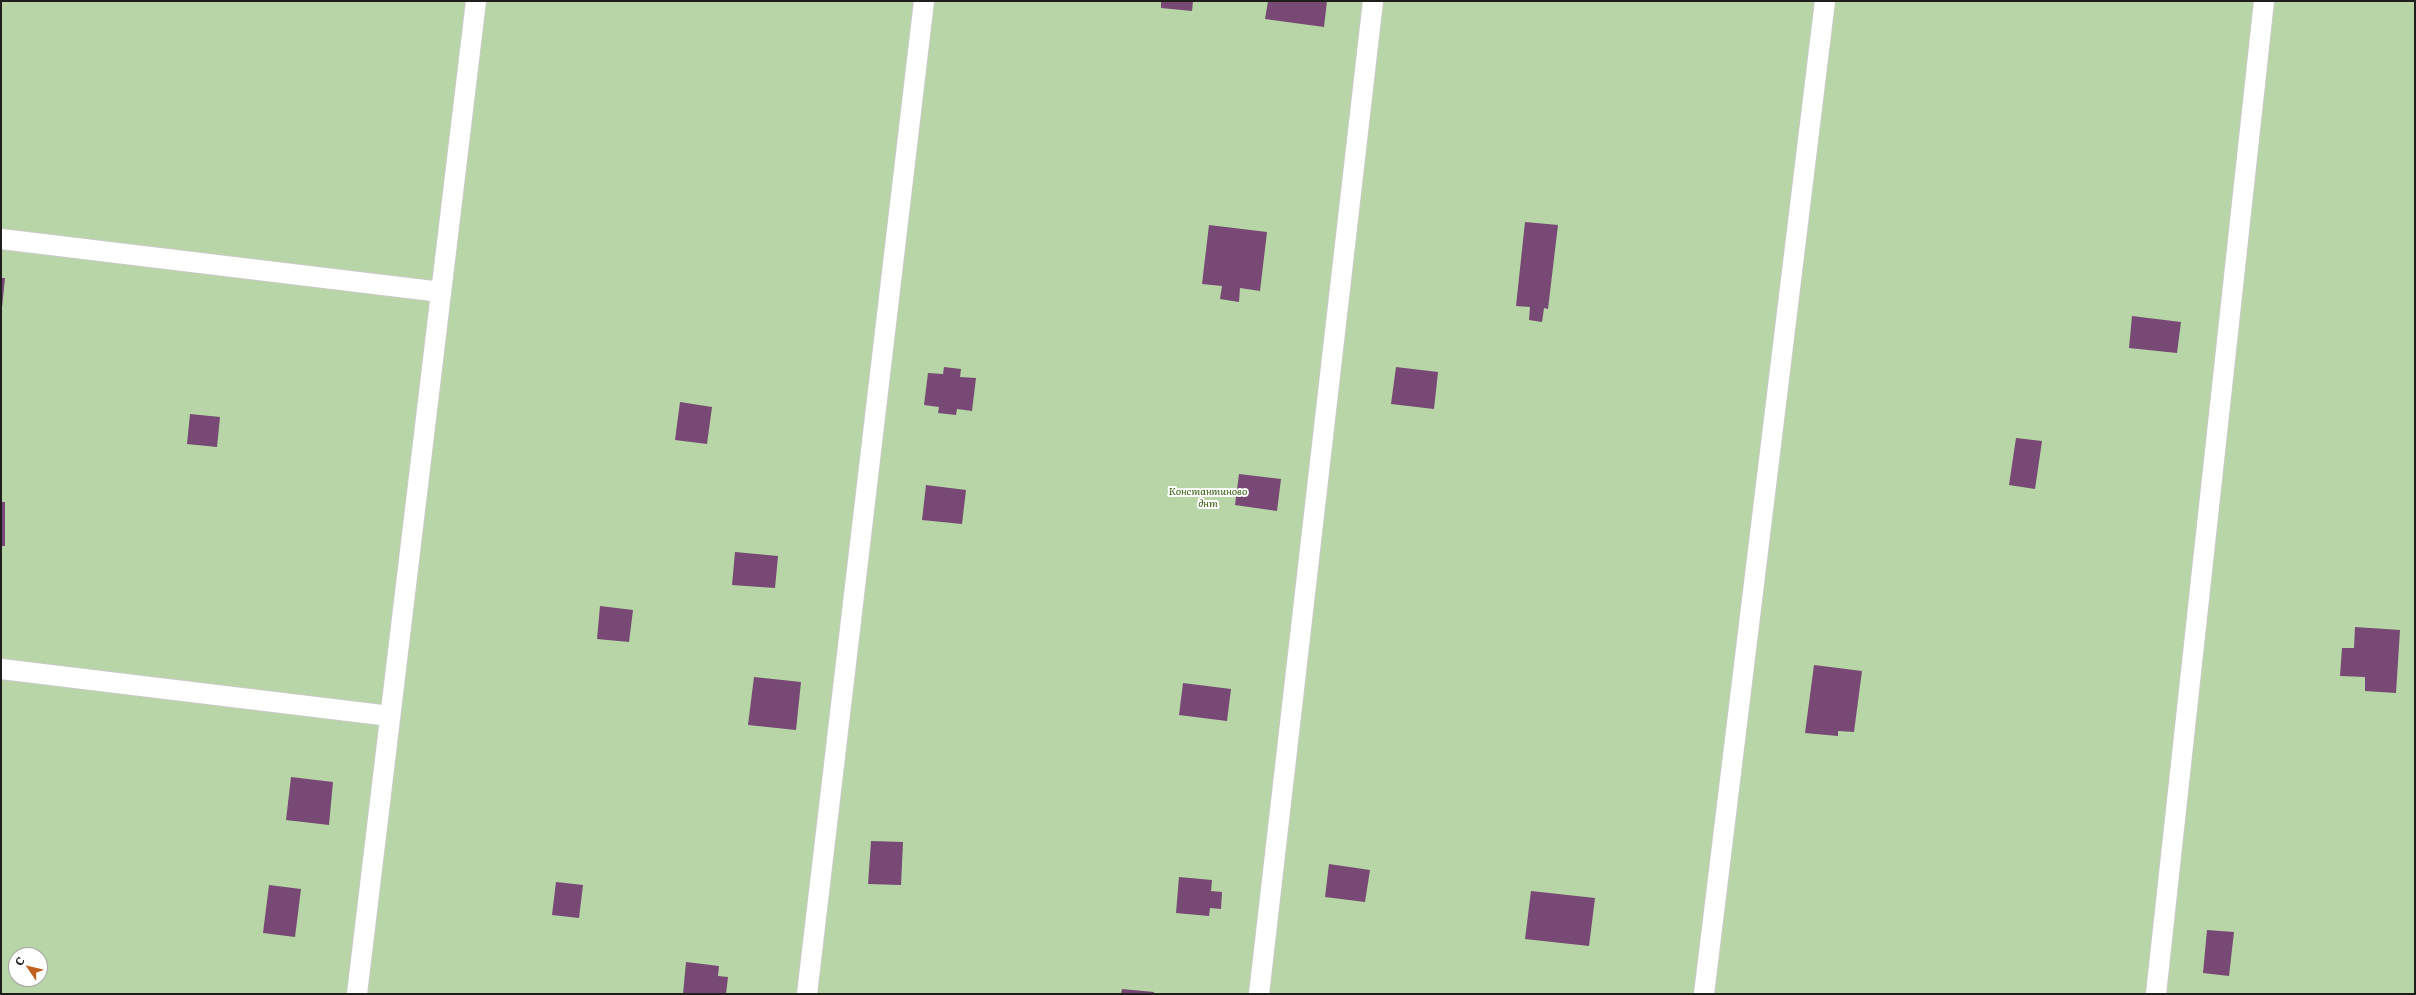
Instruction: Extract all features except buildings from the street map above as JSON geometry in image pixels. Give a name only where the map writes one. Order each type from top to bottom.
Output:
[{"type":"lane","points":[[356,994],[476,1]]},
{"type":"lane","points":[[807,994],[924,1]]},
{"type":"lane","points":[[1259,994],[1373,1]]},
{"type":"lane","points":[[1704,994],[1826,1]]},
{"type":"lane","points":[[2156,994],[2264,1]]},
{"type":"lane","points":[[1,239],[441,292]]},
{"type":"lane","points":[[1,669],[390,716]]},
{"type":"green space","name":"Константиново днт","points":[[1,1],[2415,1],[2415,994],[1,994]]}]
